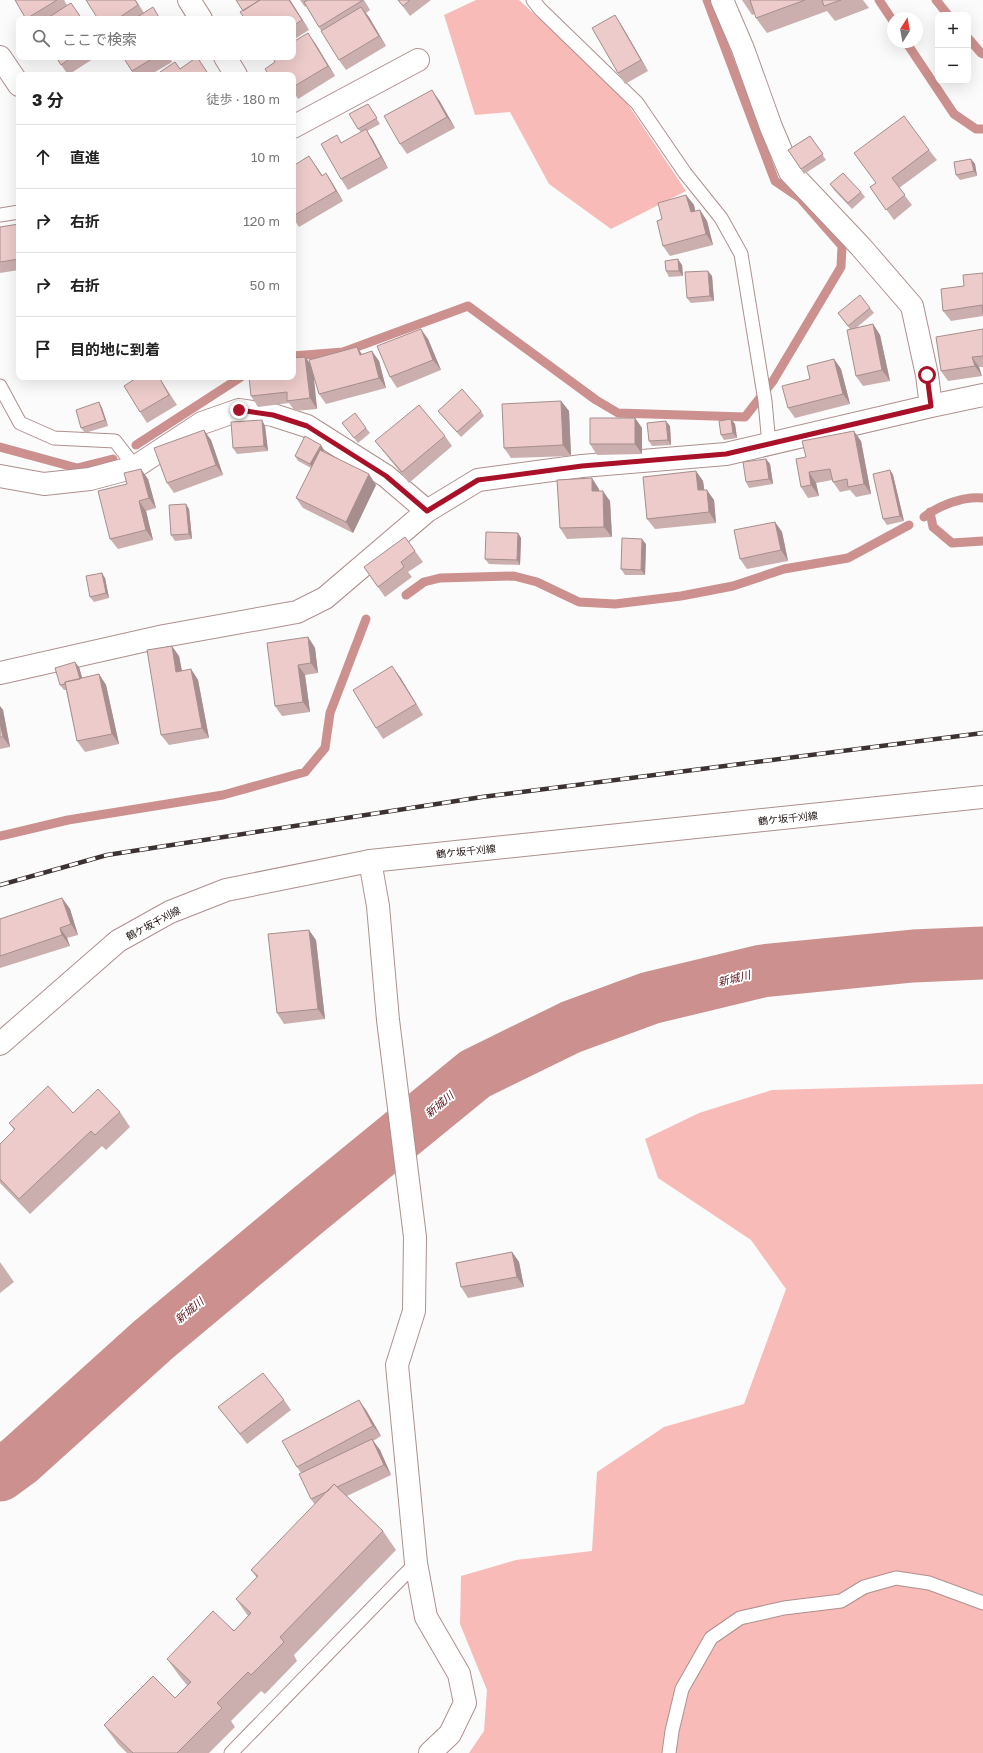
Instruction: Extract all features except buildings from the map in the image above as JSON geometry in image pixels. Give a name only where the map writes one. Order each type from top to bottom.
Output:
[{"type":"street","points":[[189,0],[199,16]]},
{"type":"street","points":[[722,0],[743,49],[771,128],[790,172],[861,247],[912,306],[927,375],[931,406]]},
{"type":"street","points":[[0,57],[16,81]]},
{"type":"street","points":[[227,60],[234,72]]},
{"type":"street","points":[[296,125],[418,60]]},
{"type":"street","points":[[0,673],[164,636],[297,612],[324,598],[427,511],[478,480],[582,466],[726,454],[983,395]]},
{"type":"street","points":[[0,476],[44,484],[90,478],[135,467],[202,423],[239,410],[273,415],[307,426],[386,476],[427,511]]},
{"type":"street","name":"鶴ケ坂千刈線","points":[[0,1044],[118,941],[170,912],[226,890],[370,861],[983,797]]},
{"type":"street","points":[[370,861],[378,906],[388,1020],[415,1237],[414,1311],[397,1365],[416,1563],[426,1617],[459,1674],[465,1703],[450,1734],[430,1753]]},
{"type":"lane","points":[[533,0],[637,104],[685,173],[721,218],[741,254],[765,401],[769,445]]},
{"type":"lane","points":[[0,215],[16,212]]},
{"type":"lane","points":[[0,386],[20,423],[54,438],[115,441],[135,467]]},
{"type":"lane","points":[[231,1753],[416,1563]]},
{"type":"lane","points":[[669,1753],[672,1731],[682,1689],[711,1638],[740,1618],[784,1608],[841,1601],[864,1587],[896,1578],[929,1583],[983,1603]]},
{"type":"shaded area","points":[[476,0],[519,0],[621,94],[686,191],[611,229],[549,184],[510,112],[475,115],[444,15]]},
{"type":"shaded area","points":[[983,1084],[983,1753],[469,1753],[484,1731],[487,1690],[460,1624],[461,1576],[516,1560],[592,1551],[597,1472],[664,1427],[744,1404],[786,1289],[751,1240],[658,1178],[645,1139],[699,1113],[772,1090]]},
{"type":"waterway","points":[[296,356],[343,352],[468,306],[596,400],[618,413],[745,417],[773,381],[841,267],[842,246],[800,198],[775,181],[707,0]]},
{"type":"waterway","points":[[879,0],[887,12]]},
{"type":"waterway","points":[[936,0],[946,12]]},
{"type":"waterway","points":[[971,41],[983,54]]},
{"type":"waterway","points":[[910,48],[954,114],[976,129],[983,129]]},
{"type":"waterway","points":[[136,445],[236,380]]},
{"type":"waterway","points":[[0,447],[77,468],[113,459]]},
{"type":"waterway","points":[[924,517],[952,502],[968,498],[983,498]]},
{"type":"waterway","points":[[930,512],[933,527],[952,543],[983,541]]},
{"type":"waterway","points":[[406,595],[424,582],[440,578],[514,576],[537,582],[579,602],[615,604],[681,596],[733,586],[784,569],[848,558],[909,525]]},
{"type":"waterway","points":[[0,836],[68,820],[223,795],[305,772],[325,748],[330,713],[366,619]]},
{"type":"waterway","name":"新城川","points":[[0,1475],[19,1461],[153,1340],[306,1212],[475,1074],[571,1027],[650,998],[762,971],[913,956],[983,953]]},
{"type":"railway","points":[[0,885],[107,855],[482,797],[983,733]]},
{"type":"route","points":[[239,410],[273,415],[307,426],[386,476],[427,511],[478,480],[534,471],[726,454],[931,406],[927,375]]}]
